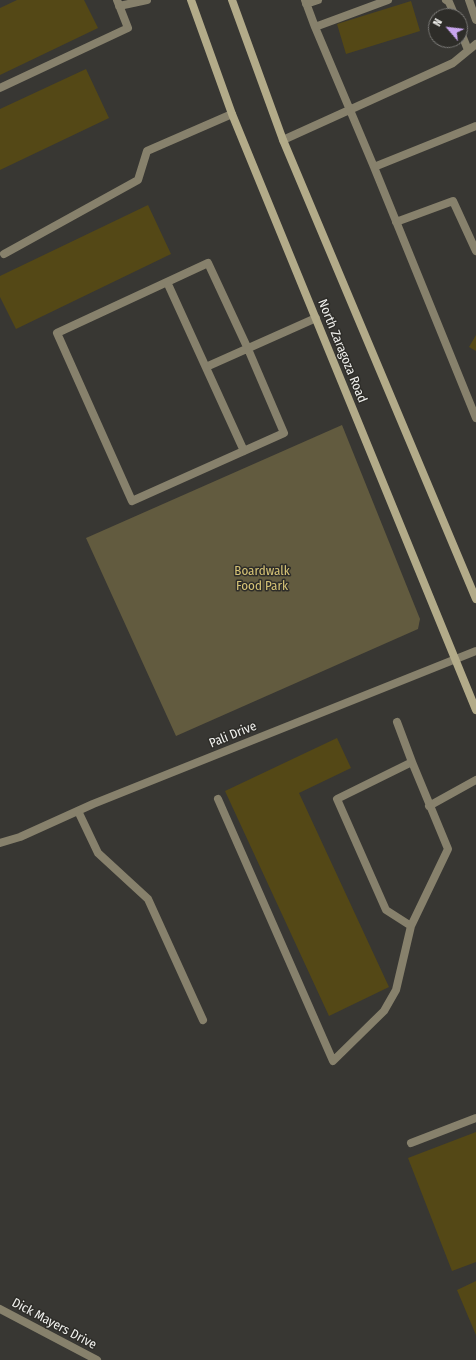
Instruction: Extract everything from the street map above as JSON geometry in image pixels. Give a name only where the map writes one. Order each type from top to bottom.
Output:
[{"type":"main road","name":"North Zaragoza Road","points":[[191,0],[232,114],[476,710]]},
{"type":"main road","name":"North Zaragoza Road","points":[[232,0],[283,140],[476,599]]},
{"type":"street","points":[[0,88],[128,28],[118,3],[147,0]]},
{"type":"street","points":[[318,0],[306,2],[315,27],[351,110],[476,418]]},
{"type":"street","points":[[315,27],[388,0]]},
{"type":"street","points":[[446,0],[449,2],[452,8]]},
{"type":"street","points":[[469,0],[476,20]]},
{"type":"street","points":[[283,140],[453,63],[476,44]]},
{"type":"street","points":[[4,254],[138,180],[147,151],[232,114]]},
{"type":"street","points":[[374,167],[476,126]]},
{"type":"street","points":[[396,222],[453,201],[476,251]]},
{"type":"street","points":[[208,263],[248,349],[284,433],[132,501],[57,334],[208,263]]},
{"type":"street","points":[[168,282],[244,451]]},
{"type":"street","points":[[206,367],[316,318]]},
{"type":"street","name":"Pali Drive","points":[[0,843],[20,837],[78,811],[476,651]]},
{"type":"street","points":[[218,799],[332,1061],[384,1011],[396,990],[411,926],[448,849],[429,806],[397,722]]},
{"type":"street","points":[[411,926],[386,910],[337,799],[412,762]]},
{"type":"street","points":[[429,806],[476,780]]},
{"type":"street","points":[[78,811],[98,853],[148,899],[203,1020]]},
{"type":"street","points":[[411,1143],[476,1118]]},
{"type":"street","name":"Dick Mayers Drive","points":[[1,1311],[97,1360]]},
{"type":"green space","name":"Boardwalk Food Park","points":[[342,425],[420,619],[418,629],[176,736],[86,538]]},
{"type":"building","points":[[17,0],[84,0],[98,28],[0,75],[0,8]]},
{"type":"building","points":[[411,1],[420,31],[346,54],[337,24]]},
{"type":"building","points":[[86,69],[109,118],[0,170],[0,109]]},
{"type":"building","points":[[148,205],[171,254],[16,329],[0,297],[0,276]]},
{"type":"building","points":[[476,335],[476,351],[469,347]]},
{"type":"building","points":[[337,738],[351,768],[299,793],[389,987],[329,1016],[225,791]]},
{"type":"building","points":[[476,1132],[476,1262],[452,1271],[408,1158]]},
{"type":"building","points":[[476,1281],[476,1335],[457,1290]]}]
